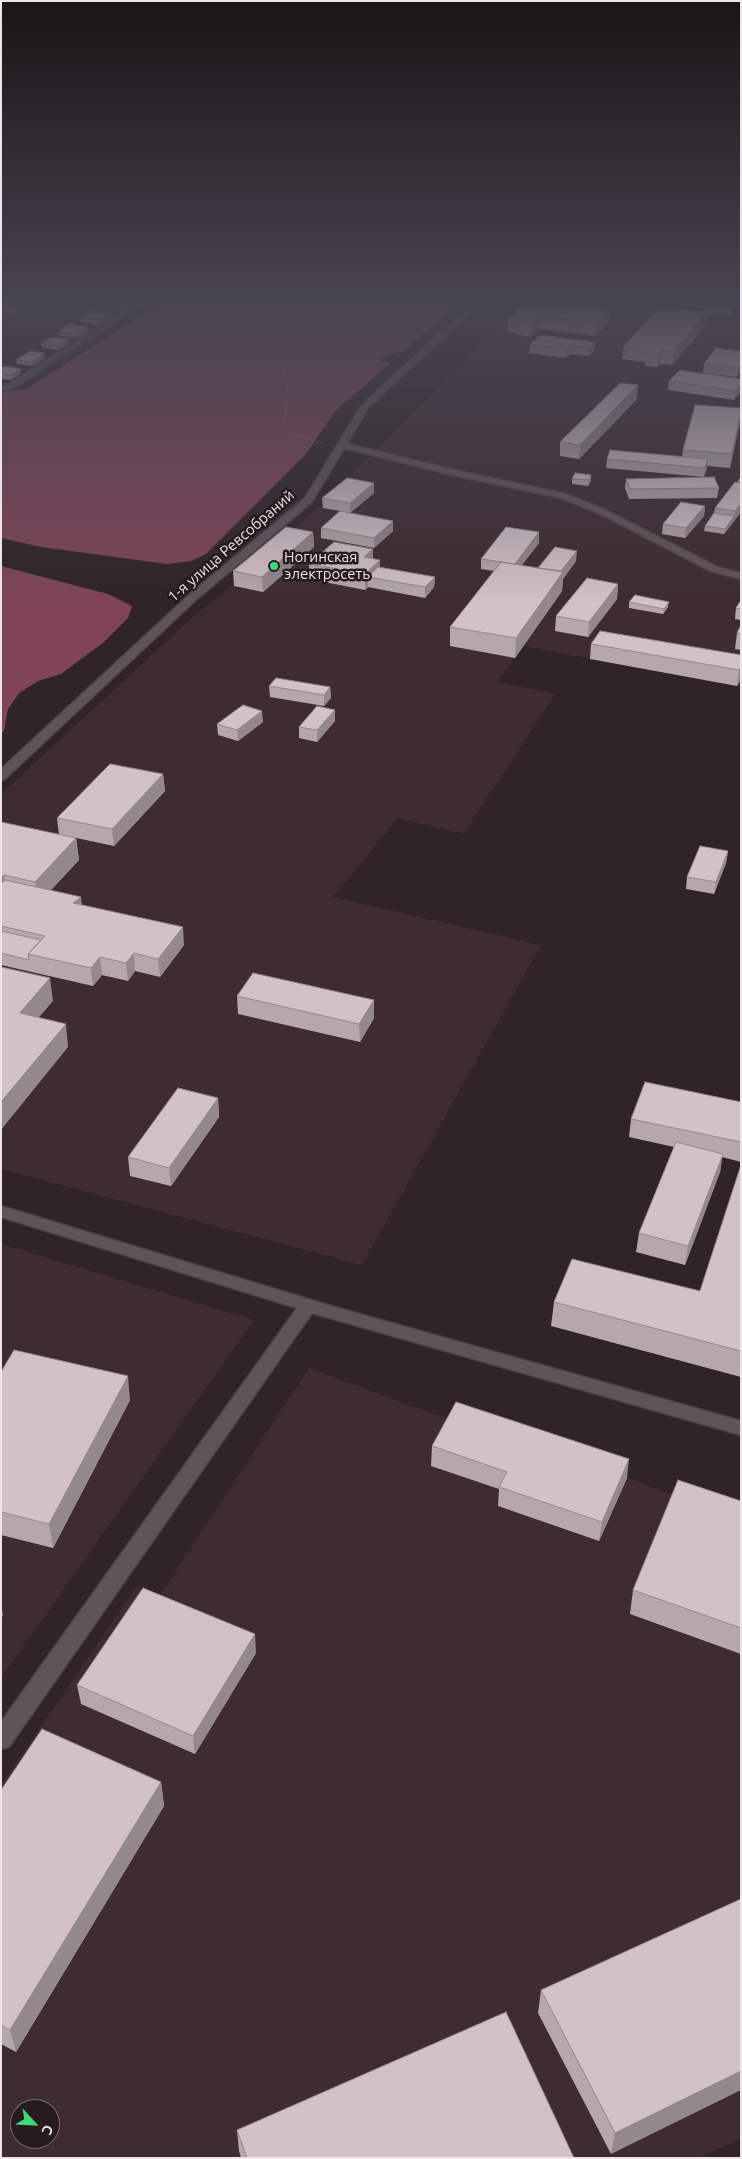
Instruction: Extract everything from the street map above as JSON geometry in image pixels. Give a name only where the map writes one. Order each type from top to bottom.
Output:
[{"type":"street","name":"1-я улица Ревсобраний","points":[[1,776],[193,597],[309,500],[364,408],[372,401]]},
{"type":"street","points":[[342,445],[564,496],[605,513],[714,569],[741,576]]},
{"type":"street","points":[[1,1211],[308,1306],[741,1428]]},
{"type":"street","points":[[1,1740],[308,1306]]},
{"type":"path","points":[[286,401],[284,428],[314,442],[342,445]]},
{"type":"shaded area","points":[[1,401],[347,401],[336,410],[306,454],[206,554],[191,561],[167,564],[41,547],[1,538]]},
{"type":"shaded area","points":[[426,401],[741,401],[741,687],[523,646],[497,682],[555,694],[464,834],[398,818],[333,897],[541,945],[362,1265],[1,1169],[1,794],[193,617],[230,588],[317,508]]},
{"type":"shaded area","points":[[1,566],[108,594],[132,606],[128,618],[104,642],[61,674],[38,681],[19,693],[8,709],[4,731],[1,734]]},
{"type":"shaded area","points":[[1,1244],[254,1320],[1,1678]]},
{"type":"shaded area","points":[[309,1368],[417,1408],[627,1478],[741,1519],[741,2138],[699,2158],[1,2158],[1,1785],[137,1586],[158,1598]]},
{"type":"building","points":[[602,401],[623,401],[580,445],[560,442]]},
{"type":"building","points":[[695,405],[741,408],[732,454],[683,450]]},
{"type":"building","points":[[610,450],[708,459],[705,468],[607,459]]},
{"type":"building","points":[[575,473],[591,475],[589,480],[572,479]]},
{"type":"building","points":[[714,477],[719,488],[630,489],[626,479]]},
{"type":"building","points":[[347,478],[374,483],[350,503],[322,498]]},
{"type":"building","points":[[735,482],[741,483],[741,504],[735,511],[715,508]]},
{"type":"building","points":[[681,502],[705,506],[686,528],[663,524]]},
{"type":"building","points":[[340,511],[393,521],[374,538],[321,528]]},
{"type":"building","points":[[714,513],[734,516],[725,529],[705,526]]},
{"type":"building","points":[[286,527],[313,532],[262,577],[233,571]]},
{"type":"building","points":[[506,527],[539,532],[515,564],[481,559]]},
{"type":"building","points":[[334,542],[373,549],[364,557],[380,560],[365,574],[309,564]]},
{"type":"building","points":[[555,547],[577,551],[561,571],[538,568]]},
{"type":"building","points":[[501,562],[563,572],[516,638],[450,627]]},
{"type":"building","points":[[378,567],[435,577],[425,587],[368,577]]},
{"type":"building","points":[[587,578],[618,584],[589,622],[556,616]]},
{"type":"building","points":[[635,595],[669,602],[664,609],[629,602]]},
{"type":"building","points":[[741,600],[741,609],[736,608]]},
{"type":"building","points":[[741,625],[741,634],[737,633]]},
{"type":"building","points":[[600,631],[741,655],[741,667],[739,670],[591,644]]},
{"type":"building","points":[[276,678],[330,687],[324,695],[269,686]]},
{"type":"building","points":[[243,705],[262,711],[237,730],[217,724]]},
{"type":"building","points":[[317,706],[335,710],[317,730],[299,727]]},
{"type":"building","points":[[110,764],[163,774],[112,829],[57,818]]},
{"type":"building","points":[[1,822],[76,838],[35,882],[4,875],[1,878]]},
{"type":"building","points":[[700,846],[728,851],[716,882],[687,877]]},
{"type":"building","points":[[5,880],[81,897],[73,903],[183,927],[158,959],[134,953],[126,963],[100,957],[91,968],[28,954],[45,936],[1,926],[1,884]]},
{"type":"building","points":[[1,931],[41,940],[28,954],[29,960],[1,953]]},
{"type":"building","points":[[1,967],[50,978],[20,1013],[66,1024],[1,1102]]},
{"type":"building","points":[[253,973],[374,1000],[359,1024],[237,996]]},
{"type":"building","points":[[645,1082],[741,1102],[741,1142],[631,1119]]},
{"type":"building","points":[[178,1088],[218,1098],[169,1168],[128,1157]]},
{"type":"building","points":[[676,1142],[723,1154],[688,1246],[639,1233]]},
{"type":"building","points":[[741,1165],[741,1351],[554,1302],[572,1259],[700,1291]]},
{"type":"building","points":[[14,1350],[128,1376],[49,1524],[1,1512],[1,1372]]},
{"type":"building","points":[[456,1402],[629,1459],[602,1522],[499,1487],[507,1472],[432,1446]]},
{"type":"building","points":[[678,1480],[741,1501],[741,1628],[633,1590]]},
{"type":"building","points":[[143,1588],[255,1634],[193,1736],[77,1685]]},
{"type":"building","points":[[42,1729],[161,1782],[10,2030],[1,2025],[1,1790]]},
{"type":"building","points":[[741,1899],[741,2071],[615,2133],[541,1990]]},
{"type":"building","points":[[506,2012],[574,2158],[247,2158],[237,2130]]},
{"type":"place","name":"Ногинская электросеть","points":[[274,566]]}]
